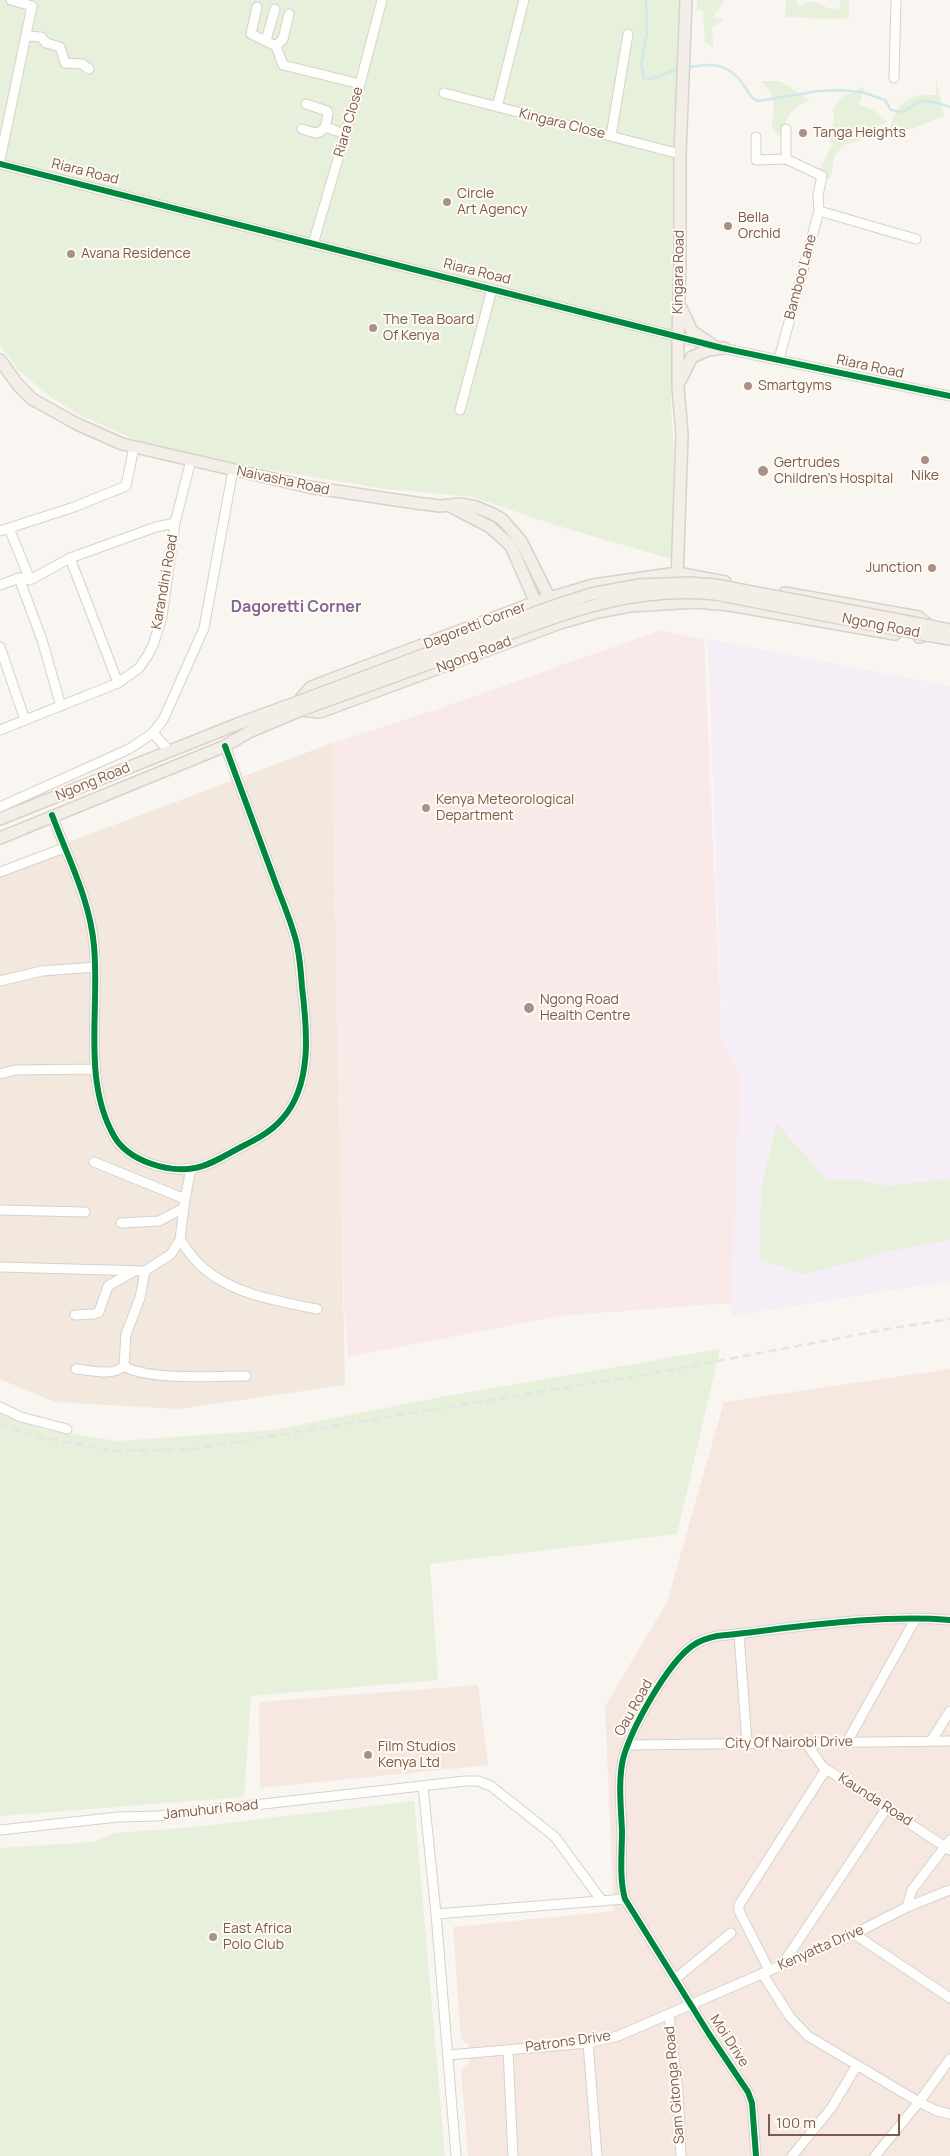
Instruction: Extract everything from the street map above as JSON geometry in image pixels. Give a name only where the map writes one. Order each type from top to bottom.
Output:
[{"type":"main road","name":"Kingara Road","points":[[676,603],[682,435],[678,387],[680,154],[686,0]]},
{"type":"main road","points":[[679,304],[684,318],[692,331],[719,347]]},
{"type":"main road","points":[[678,387],[684,370],[692,357],[719,347]]},
{"type":"main road","name":"Naivasha Road","points":[[0,360],[18,385],[32,399],[97,434],[134,447],[308,487],[424,504],[460,504],[476,507],[502,519],[521,541],[550,598]]},
{"type":"main road","name":"Dagoretti Corner","points":[[395,657],[536,602],[511,546],[490,527],[448,505]]},
{"type":"main road","name":"Ngong Road","points":[[536,602],[603,584],[677,573],[918,617],[929,630]]},
{"type":"main road","name":"Ngong Road","points":[[0,838],[52,815],[226,746],[299,706],[548,608],[591,594],[639,586],[689,583],[715,585],[929,630]]},
{"type":"main road","name":"Ngong Road","points":[[0,819],[240,723],[299,706],[624,598],[687,592],[929,630],[950,630]]},
{"type":"main road","points":[[550,598],[558,620]]},
{"type":"main road","points":[[536,602],[543,625]]},
{"type":"main road","name":"Ngong Road","points":[[558,620],[598,612],[696,602],[730,605],[914,638],[929,630]]},
{"type":"main road","name":"Ngong Road","points":[[299,706],[320,712],[405,682],[543,625]]},
{"type":"main road","points":[[929,630],[950,639]]},
{"type":"main road","points":[[395,657],[405,682]]},
{"type":"main road","name":"Ngong Road","points":[[299,706],[310,688],[395,657]]},
{"type":"street","points":[[0,160],[27,36],[32,3],[11,0]]},
{"type":"street","name":"Riara Close","points":[[313,244],[360,84],[382,0]]},
{"type":"street","points":[[498,107],[524,0]]},
{"type":"street","points":[[894,78],[896,0]]},
{"type":"street","points":[[257,7],[250,32],[253,36],[266,40],[276,46],[283,65],[360,84]]},
{"type":"street","points":[[266,40],[275,9]]},
{"type":"street","points":[[276,46],[282,38],[289,14]]},
{"type":"street","points":[[612,136],[628,34]]},
{"type":"street","points":[[27,36],[41,37],[46,43],[60,47],[65,63],[82,64],[89,69]]},
{"type":"street","name":"Kingara Close","points":[[444,93],[680,154]]},
{"type":"street","points":[[302,129],[318,133],[323,131],[328,112],[306,104]]},
{"type":"street","points":[[325,127],[345,134]]},
{"type":"street","points":[[756,137],[756,160],[786,159],[786,129]]},
{"type":"street","name":"Bamboo Lane","points":[[779,359],[819,211],[818,195],[822,176],[786,159]]},
{"type":"street","name":"Riara Road","points":[[0,164],[719,347],[779,359],[791,364],[950,396]]},
{"type":"street","points":[[819,211],[916,239]]},
{"type":"street","points":[[460,410],[492,289]]},
{"type":"street","points":[[30,580],[4,530],[74,507],[126,486],[134,447]]},
{"type":"street","name":"Karandini Road","points":[[0,730],[118,683],[139,668],[154,645],[162,617],[175,524],[191,460]]},
{"type":"street","points":[[0,807],[132,748],[153,733],[164,718],[204,628],[233,470]]},
{"type":"street","points":[[0,585],[19,578],[30,580],[70,558],[156,527],[175,524]]},
{"type":"street","points":[[70,558],[118,683]]},
{"type":"street","points":[[19,578],[42,640],[61,706]]},
{"type":"street","points":[[0,647],[25,720]]},
{"type":"street","points":[[153,733],[170,752]]},
{"type":"street","points":[[52,815],[89,916],[95,967],[96,1069],[101,1106],[120,1146],[129,1154],[142,1160],[177,1169],[191,1169],[212,1163],[254,1140],[282,1120],[298,1091],[306,1057],[306,1026],[297,945],[226,746]]},
{"type":"street","points":[[132,748],[140,764]]},
{"type":"street","points":[[0,872],[64,848]]},
{"type":"street","points":[[0,981],[42,971],[95,967]]},
{"type":"street","points":[[0,1074],[15,1070],[96,1069]]},
{"type":"street","points":[[94,1162],[184,1204]]},
{"type":"street","points":[[0,1267],[145,1271],[171,1254],[180,1240],[184,1204],[191,1169]]},
{"type":"street","points":[[121,1223],[159,1221],[184,1204]]},
{"type":"street","points":[[0,1210],[85,1212]]},
{"type":"street","points":[[180,1240],[200,1265],[228,1285],[277,1301],[317,1309]]},
{"type":"street","points":[[74,1315],[99,1312],[108,1286],[134,1271]]},
{"type":"street","points":[[76,1369],[108,1372],[120,1370],[124,1366],[126,1334],[140,1298],[145,1271]]},
{"type":"street","points":[[124,1366],[133,1370],[155,1374],[246,1376]]},
{"type":"street","points":[[0,1407],[21,1417],[68,1429]]},
{"type":"street","points":[[847,1742],[916,1618]]},
{"type":"street","name":"Oau Road","points":[[691,2004],[625,1899],[622,1880],[621,1771],[628,1745],[647,1706],[686,1651],[701,1640],[708,1638],[916,1618],[950,1620]]},
{"type":"street","points":[[739,1634],[747,1744]]},
{"type":"street","points":[[931,1740],[950,1711]]},
{"type":"street","name":"City Of Nairobi Drive","points":[[628,1745],[950,1740]]},
{"type":"street","name":"Kaunda Road","points":[[806,1743],[820,1765],[886,1809],[948,1846]]},
{"type":"street","points":[[826,1769],[739,1905],[739,1911],[766,1972],[790,2017],[808,2036],[919,2102],[937,2111],[950,2114]]},
{"type":"street","name":"Jamuhuri Road","points":[[0,1830],[111,1818],[158,1816],[465,1780],[478,1781],[491,1786],[554,1837],[602,1901]]},
{"type":"street","points":[[423,1786],[436,1914],[456,2156]]},
{"type":"street","points":[[782,1965],[886,1809]]},
{"type":"street","points":[[907,1907],[912,1890],[948,1846]]},
{"type":"street","name":"Kenyatta Drive","points":[[691,2004],[854,1934],[907,1907],[950,1890]]},
{"type":"street","points":[[436,1914],[625,1899]]},
{"type":"street","points":[[675,1979],[731,1933]]},
{"type":"street","points":[[854,1934],[950,1998]]},
{"type":"street","name":"Patrons Drive","points":[[448,2056],[588,2043],[618,2036],[691,2004]]},
{"type":"street","name":"Moi Drive","points":[[691,2004],[748,2092],[752,2103],[756,2156]]},
{"type":"street","name":"Sam Gitonga Road","points":[[669,2014],[678,2092],[681,2156]]},
{"type":"street","points":[[588,2043],[597,2156]]},
{"type":"street","points":[[508,2050],[513,2156]]},
{"type":"street","points":[[875,2156],[919,2102],[950,2059]]},
{"type":"street","points":[[792,2156],[836,2101],[857,2065]]},
{"type":"shaded area","name":"Ngong Road Health Centre","points":[[661,630],[704,640],[722,1045],[740,1072],[731,1303],[559,1316],[348,1357],[344,1304],[332,743],[436,710]]},
{"type":"shaded area","points":[[708,639],[950,686],[950,1281],[732,1316]]},
{"type":"shaded area","points":[[332,743],[345,1385],[179,1409],[55,1402],[0,1379],[0,868]]},
{"type":"shaded area","points":[[950,1369],[950,2156],[468,2156],[461,2070],[469,2062],[468,2044],[461,2040],[453,1927],[614,1911],[605,1706],[667,1602],[724,1402]]},
{"type":"shaded area","points":[[478,1685],[488,1765],[260,1788],[259,1702]]},
{"type":"green space","points":[[0,0],[685,0],[676,322],[671,405],[675,471],[671,559],[555,525],[473,497],[386,489],[236,464],[146,444],[77,414],[51,397],[18,370],[0,345]]},
{"type":"green space","points":[[698,0],[723,0],[722,5],[713,17],[724,20],[712,28],[713,47],[705,43],[703,10],[696,11]]},
{"type":"green space","points":[[786,0],[796,0],[798,7],[812,1],[828,8],[839,9],[841,0],[849,0],[849,17],[841,19],[785,18]]},
{"type":"green space","points":[[936,79],[944,116],[909,130],[890,128],[895,114],[910,98],[917,95],[936,95]]},
{"type":"green space","points":[[761,81],[780,81],[809,100],[792,111],[780,138],[771,125],[774,112],[772,96]]},
{"type":"green space","points":[[864,87],[859,105],[874,109],[887,122],[871,129],[860,140],[844,145],[834,156],[831,178],[815,178],[832,146],[831,136],[834,115],[832,110],[842,97]]},
{"type":"green space","points":[[777,1124],[827,1180],[858,1180],[889,1186],[950,1179],[950,1240],[894,1250],[804,1275],[760,1259],[761,1188]]},
{"type":"green space","points":[[720,1349],[677,1534],[430,1564],[438,1680],[251,1696],[244,1797],[0,1816],[0,1414],[44,1430],[118,1441],[273,1430],[447,1396]]},
{"type":"green space","name":"East Africa Polo Club","points":[[414,1801],[445,2156],[0,2156],[0,1848],[92,1842],[116,1833],[194,1827]]},
{"type":"waterway","points":[[646,0],[647,33],[641,64],[644,78],[651,79],[678,69]]},
{"type":"waterway","points":[[691,67],[715,65],[728,70],[740,80],[752,97],[758,101],[819,91],[839,90],[862,92],[885,100],[891,110],[904,112],[916,103],[926,101],[950,107]]},
{"type":"railway","points":[[0,1424],[38,1437],[117,1451],[194,1449],[654,1373],[950,1319]]},
{"type":"cycle path","points":[[0,164],[722,348],[950,396]]},
{"type":"cycle path","points":[[52,815],[83,896],[92,929],[95,970],[95,1068],[104,1114],[120,1145],[139,1158],[161,1167],[173,1169],[195,1168],[207,1165],[263,1135],[282,1119],[292,1105],[299,1090],[306,1056],[304,1003],[300,961],[295,936],[225,746]]},
{"type":"cycle path","points":[[756,2156],[752,2103],[748,2092],[709,2034],[625,1899],[621,1874],[620,1785],[621,1767],[627,1746],[661,1682],[682,1655],[698,1642],[717,1636],[863,1620],[950,1620]]},
{"type":"place","name":"Tanga Heights","points":[[803,133]]},
{"type":"place","name":"Circle Art Agency","points":[[447,202]]},
{"type":"place","name":"Bella Orchid","points":[[728,226]]},
{"type":"place","name":"Avana Residence","points":[[71,254]]},
{"type":"place","name":"The Tea Board Of Kenya","points":[[373,328]]},
{"type":"place","name":"Smartgyms","points":[[748,386]]},
{"type":"place","name":"Nike","points":[[925,460]]},
{"type":"place","name":"Gertrudes Children's Hospital","points":[[763,471]]},
{"type":"place","name":"Junction","points":[[932,568]]},
{"type":"place","name":"Kenya Meteorological Department","points":[[426,808]]},
{"type":"place","name":"Ngong Road Health Centre","points":[[529,1008]]},
{"type":"place","name":"Film Studios Kenya Ltd","points":[[368,1755]]},
{"type":"place","name":"East Africa Polo Club","points":[[213,1937]]},
{"type":"district","name":"Dagoretti Corner","points":[[296,608]]}]
